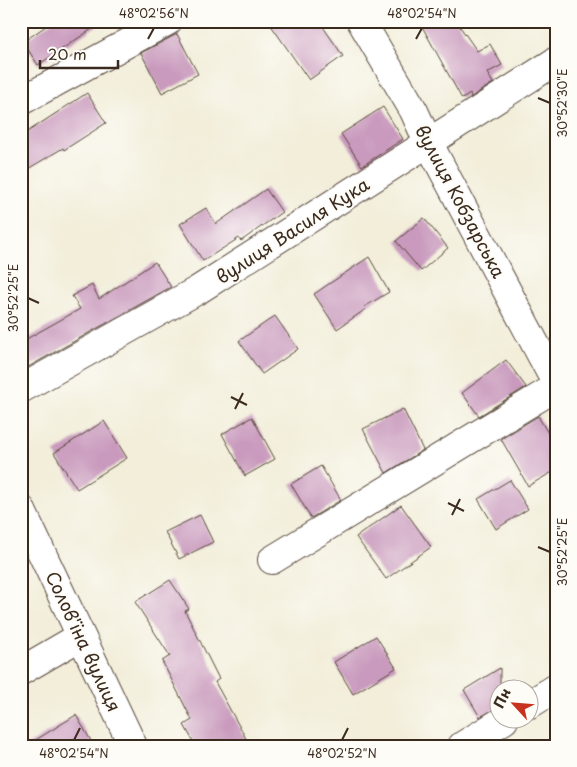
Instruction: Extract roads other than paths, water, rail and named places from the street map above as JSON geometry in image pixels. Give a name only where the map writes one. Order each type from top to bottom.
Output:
[{"type":"street","points":[[21,101],[168,21]]},
{"type":"street","name":"вулиця Кобзарська","points":[[361,21],[414,111],[428,142],[490,255],[556,383]]},
{"type":"street","name":"вулиця Василя Кука","points":[[21,389],[198,290],[556,61]]},
{"type":"street","points":[[272,560],[556,387]]},
{"type":"street","name":"Солов'їна вулиця","points":[[21,509],[133,746]]},
{"type":"street","points":[[21,671],[81,636]]},
{"type":"street","points":[[540,698],[556,688]]},
{"type":"street","points":[[462,746],[490,729]]}]
